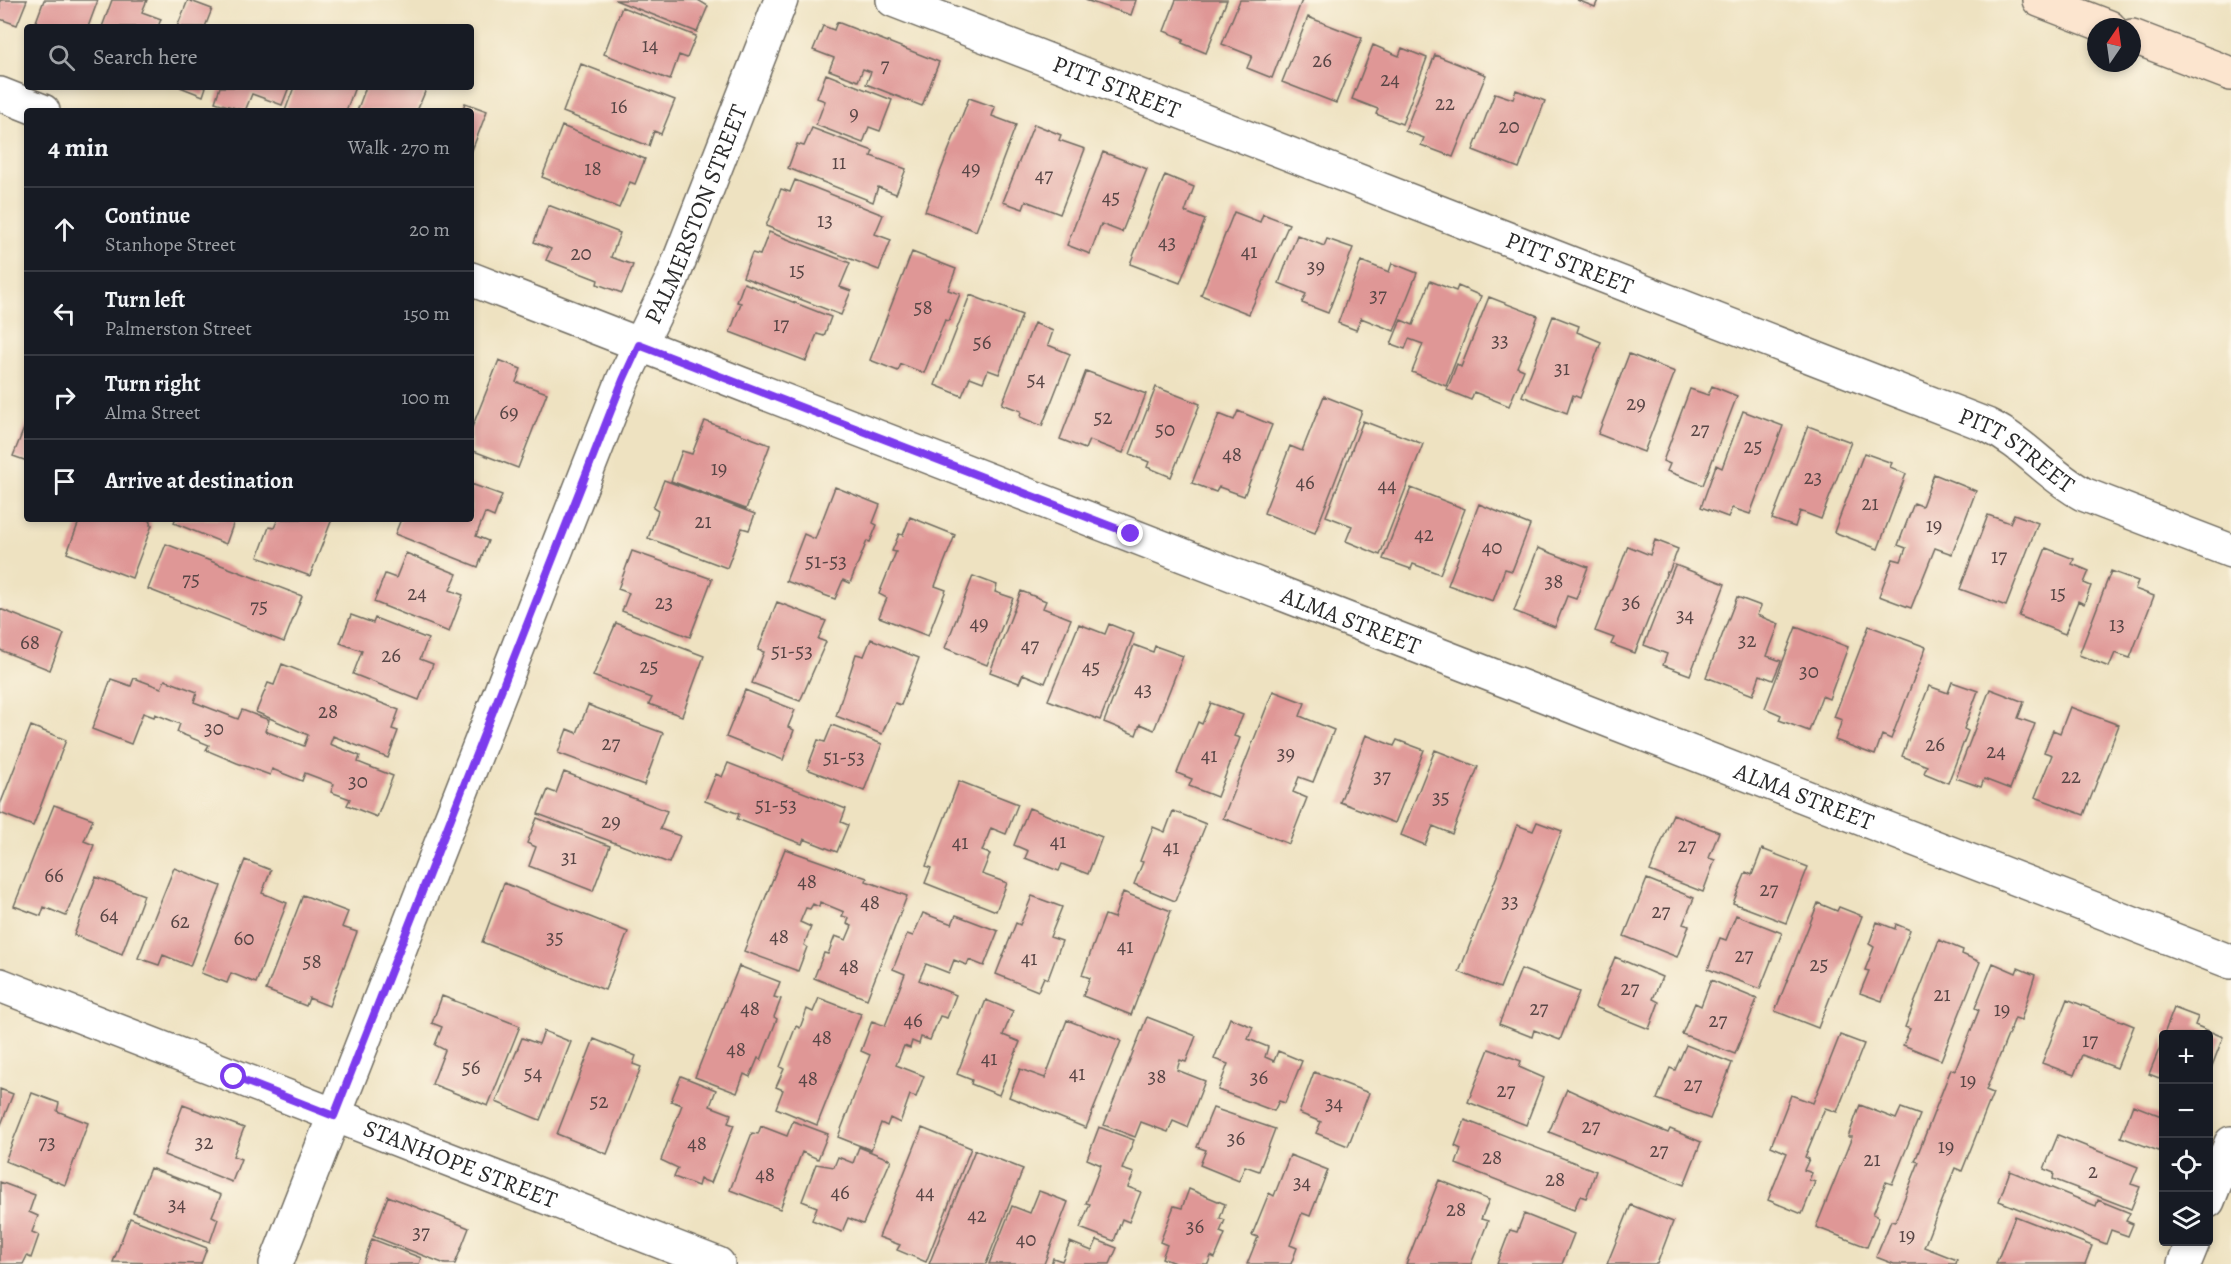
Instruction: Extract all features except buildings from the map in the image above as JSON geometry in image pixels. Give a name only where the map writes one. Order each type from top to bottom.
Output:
[{"type":"street","name":"PALMERSTON STREET","points":[[276,1264],[623,380],[672,279],[781,0]]},
{"type":"street","name":"PITT STREET","points":[[893,0],[1987,425],[2023,445],[2064,483],[2083,494],[2231,551]]},
{"type":"street","points":[[2038,0],[2087,19]]},
{"type":"street","points":[[2141,39],[2231,74]]},
{"type":"street","points":[[0,94],[35,108]]},
{"type":"street","name":"ALMA STREET","points":[[474,280],[2231,962]]},
{"type":"street","name":"STANHOPE STREET","points":[[0,985],[718,1264]]},
{"type":"street","points":[[2212,1192],[2231,1143]]},
{"type":"street","points":[[2184,1264],[2191,1246]]},
{"type":"route","points":[[234,1077],[334,1116],[623,380],[639,345],[1131,534]]}]
